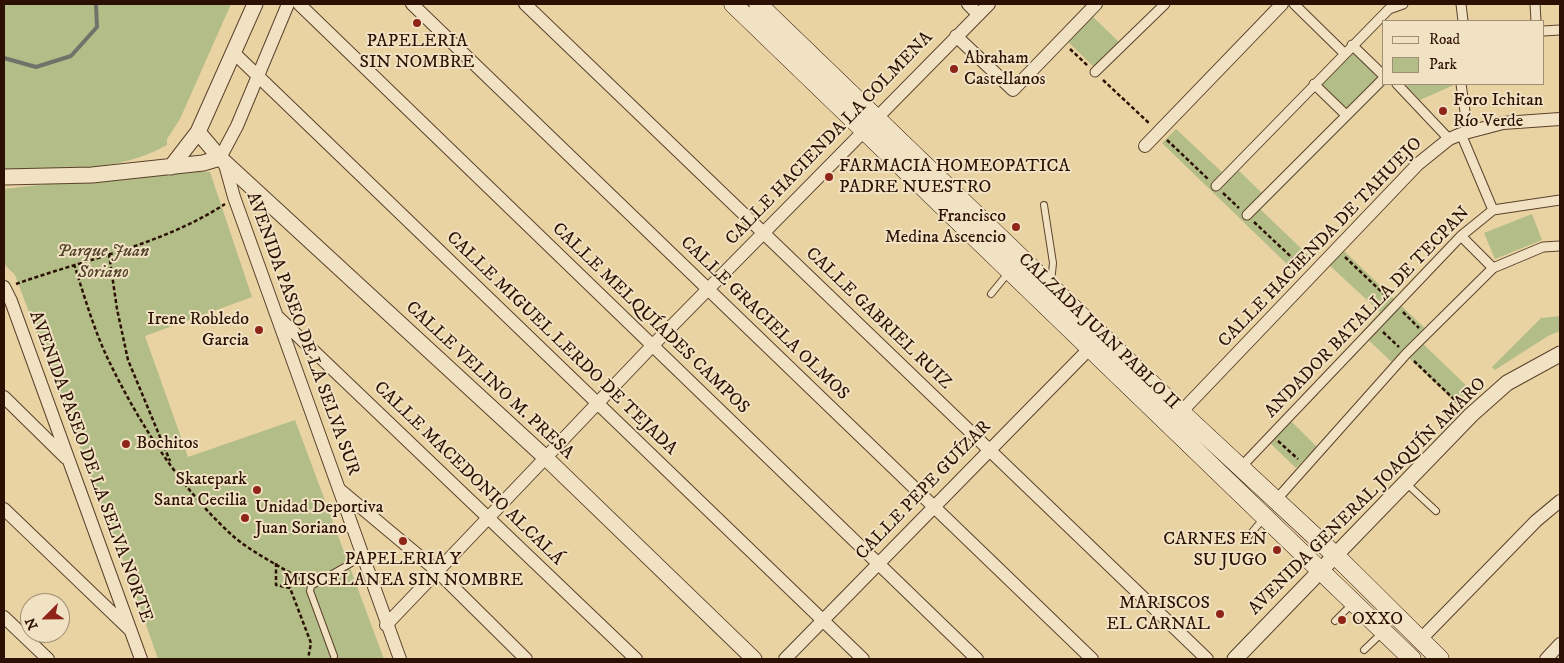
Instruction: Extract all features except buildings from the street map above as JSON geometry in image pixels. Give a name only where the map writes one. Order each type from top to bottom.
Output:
[{"type":"main road","name":"CALZADA JUAN PABLO II","points":[[733,4],[1050,286],[1240,468],[1335,555],[1440,659]]},
{"type":"main road","name":"CALZADA JUAN PABLO II","points":[[758,4],[1010,271],[1412,659]]},
{"type":"street","points":[[171,167],[198,132],[255,4]]},
{"type":"street","points":[[4,177],[92,175],[222,160],[288,4]]},
{"type":"street","name":"CALLE MELQUÍADES CAMPOS","points":[[299,4],[977,659]]},
{"type":"street","name":"CALLE GRACIELA OLMOS","points":[[412,4],[1092,659]]},
{"type":"street","name":"CALLE GABRIEL RUIZ","points":[[525,4],[1207,659]]},
{"type":"street","points":[[968,4],[978,14]]},
{"type":"street","name":"CALLE HACIENDA LA COLMENA","points":[[386,626],[488,517],[547,459],[652,346],[989,4]]},
{"type":"street","points":[[956,36],[1013,90],[1096,4]]},
{"type":"street","points":[[1095,72],[1165,4]]},
{"type":"street","points":[[1146,146],[1282,4]]},
{"type":"street","points":[[1294,4],[1344,53]]},
{"type":"street","points":[[1216,186],[1389,8],[1403,4]]},
{"type":"street","points":[[1462,4],[1463,20]]},
{"type":"street","points":[[1535,4],[1536,20]]},
{"type":"street","points":[[1544,31],[1560,30]]},
{"type":"street","points":[[1352,45],[1382,74]]},
{"type":"street","name":"CALLE MIGUEL LERDO DE TEJADA","points":[[234,53],[863,659]]},
{"type":"street","points":[[1247,215],[1382,80]]},
{"type":"street","points":[[1314,84],[1346,115]]},
{"type":"street","points":[[1398,85],[1449,139]]},
{"type":"street","points":[[1461,85],[1465,133],[1493,210]]},
{"type":"street","name":"CALLE HACIENDA DE TAHUEJO","points":[[1181,412],[1418,164],[1449,139],[1503,123],[1560,119]]},
{"type":"street","name":"CALLE VELINO M. PRESA","points":[[198,132],[222,160],[547,459],[754,659]]},
{"type":"street","name":"AVENIDA PASEO DE LA SELVA SUR","points":[[222,160],[386,626],[398,654]]},
{"type":"street","name":"ANDADOR BATALLA DE TECPAN","points":[[1240,468],[1461,236],[1493,210],[1560,200]]},
{"type":"street","points":[[1461,236],[1493,268]]},
{"type":"street","points":[[1276,500],[1305,465],[1406,354],[1493,268],[1543,248],[1560,246]]},
{"type":"street","name":"AVENIDA PASEO DE LA SELVA NORTE","points":[[4,288],[70,462],[141,659]]},
{"type":"street","name":"CALLE MACEDONIO ALCALÁ","points":[[276,315],[636,659]]},
{"type":"street","name":"CALLE PEPE GUÍZAR","points":[[785,659],[1090,348]]},
{"type":"street","name":"AVENIDA GENERAL JOAQUÍN AMARO","points":[[1235,659],[1471,415],[1506,383],[1560,354]]},
{"type":"street","points":[[4,397],[70,462]]},
{"type":"street","points":[[338,488],[437,572],[526,659]]},
{"type":"street","points":[[1420,640],[1536,521],[1560,501]]},
{"type":"street","points":[[4,510],[131,631]]},
{"type":"street","points":[[4,617],[48,659]]},
{"type":"street","points":[[1546,659],[1560,644]]},
{"type":"street","points":[[398,654],[406,659]]},
{"type":"lane","points":[[1044,205],[1053,263],[1050,286]]},
{"type":"lane","points":[[991,294],[1010,271]]},
{"type":"lane","points":[[1406,482],[1436,511]]},
{"type":"lane","points":[[1247,538],[1265,517]]},
{"type":"lane","points":[[334,656],[310,591],[311,586],[362,557]]},
{"type":"lane","points":[[1335,621],[1353,602]]},
{"type":"lane","points":[[1364,650],[1383,631]]},
{"type":"path","points":[[1060,40],[1158,132]]},
{"type":"path","points":[[4,288],[152,240],[205,216],[234,197]]},
{"type":"path","points":[[109,253],[117,309],[128,360],[173,469]]},
{"type":"path","points":[[74,264],[90,316],[107,357],[147,428],[173,469],[204,507],[235,538],[311,586]]},
{"type":"path","points":[[1376,325],[1471,415]]},
{"type":"path","points":[[1271,435],[1305,465]]},
{"type":"path","points":[[276,563],[276,585],[290,588],[311,643],[308,659]]},
{"type":"green space","points":[[4,4],[231,4],[180,119],[167,139],[167,145],[128,161],[108,165],[66,169],[4,169]]},
{"type":"green space","points":[[1092,16],[1120,43],[1095,68],[1068,42]]},
{"type":"green space","points":[[1352,50],[1379,76],[1345,110],[1319,84]]},
{"type":"green space","points":[[1406,85],[1454,85],[1420,100]]},
{"type":"green space","points":[[1176,129],[1224,174],[1233,165],[1267,198],[1258,207],[1310,257],[1295,272],[1162,143]]},
{"type":"green space","name":"Parque Juan Soriano","points":[[171,170],[210,172],[252,297],[145,336],[188,457],[295,420],[384,659],[158,659],[130,579],[15,275],[4,264],[4,189]]},
{"type":"green space","points":[[1532,214],[1542,240],[1495,259],[1484,233]]},
{"type":"green space","points":[[1342,249],[1432,335],[1423,344],[1470,389],[1457,404],[1409,358],[1398,368],[1361,333],[1380,312],[1328,264]]},
{"type":"green space","points":[[1560,316],[1560,331],[1548,336],[1495,370],[1492,367],[1541,318]]},
{"type":"green space","points":[[1290,420],[1317,447],[1296,468],[1269,442]]},
{"type":"waterway","points":[[4,58],[36,67],[71,56],[97,27],[96,4]]},
{"type":"place","name":"PAPELERIA SIN NOMBRE","points":[[417,23]]},
{"type":"place","name":"Abraham Castellanos","points":[[954,69]]},
{"type":"place","name":"Foro Ichitan Río Verde","points":[[1443,111]]},
{"type":"place","name":"FARMACIA HOMEOPATICA PADRE NUESTRO","points":[[829,177]]},
{"type":"place","name":"Francisco Medina Ascencio","points":[[1016,227]]},
{"type":"place","name":"Irene Robledo Garcia","points":[[259,330]]},
{"type":"place","name":"Bochitos","points":[[126,444]]},
{"type":"place","name":"Skatepark Santa Cecilia","points":[[257,490]]},
{"type":"place","name":"Unidad Deportiva Juan Soriano","points":[[245,518]]},
{"type":"place","name":"PAPELERIA Y MISCELANEA SIN NOMBRE","points":[[403,541]]},
{"type":"place","name":"CARNES EN SU JUGO","points":[[1277,550]]},
{"type":"place","name":"MARISCOS EL CARNAL","points":[[1220,614]]},
{"type":"place","name":"OXXO","points":[[1342,620]]}]
